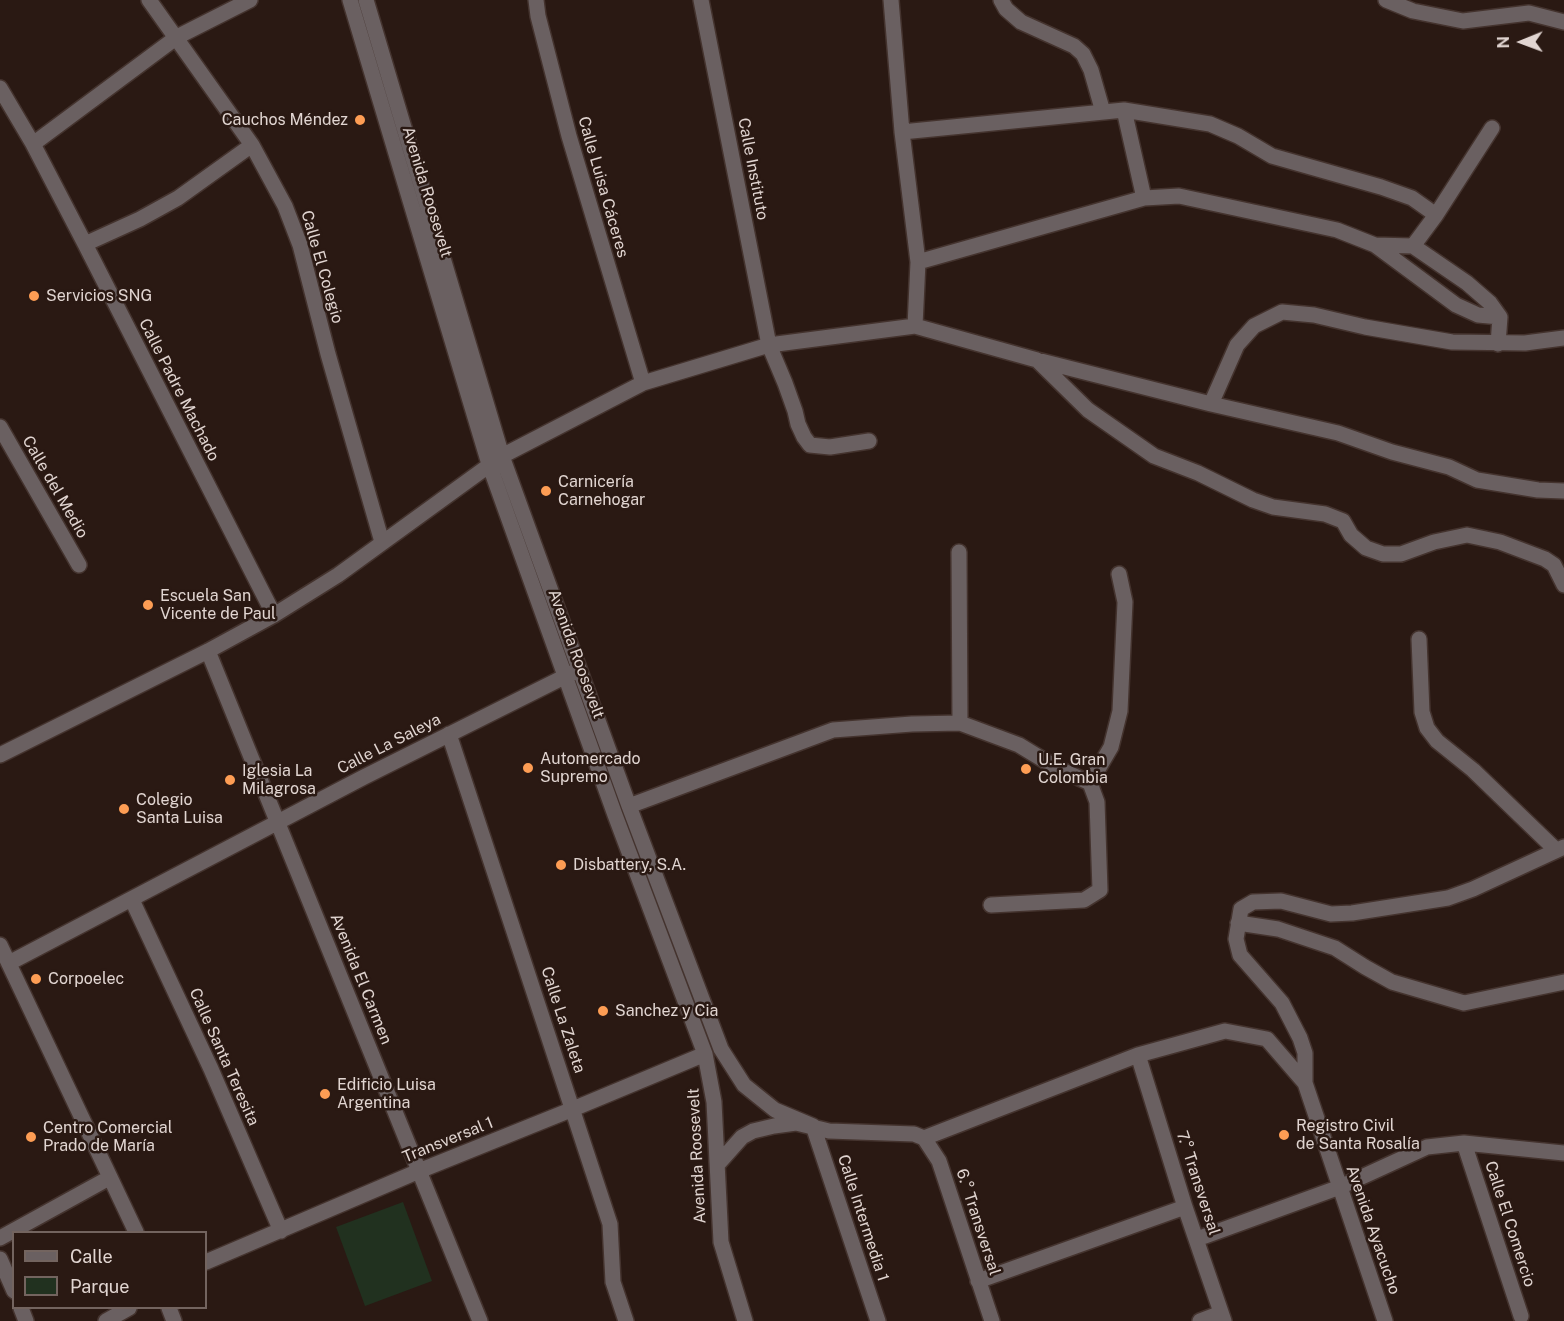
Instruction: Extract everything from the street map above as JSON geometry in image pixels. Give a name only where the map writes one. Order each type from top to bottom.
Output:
[{"type":"street","name":"Calle El Colegio","points":[[149,0],[252,145],[279,191],[300,245],[328,354],[382,542]]},
{"type":"street","points":[[33,144],[177,37],[250,0]]},
{"type":"street","name":"Avenida Roosevelt","points":[[350,0],[399,135]]},
{"type":"street","name":"Avenida Roosevelt","points":[[366,0],[399,135],[495,460],[565,677],[705,1054],[714,1102],[721,1242],[745,1321]]},
{"type":"street","name":"Calle Luisa Cáceres","points":[[536,0],[538,16],[569,136],[643,383]]},
{"type":"street","name":"Calle Instituto","points":[[701,0],[769,345],[785,383],[798,424],[810,445],[830,447],[869,441]]},
{"type":"street","points":[[891,0],[902,132],[918,262],[915,326]]},
{"type":"street","points":[[1001,0],[1006,9],[1021,22],[1074,46],[1083,54],[1091,70],[1103,112]]},
{"type":"street","points":[[1386,0],[1413,11],[1462,21],[1529,13],[1564,22]]},
{"type":"street","name":"Calle Padre Machado","points":[[0,88],[33,144],[85,244],[274,615]]},
{"type":"street","points":[[902,132],[1124,110],[1209,124],[1238,136],[1272,156],[1412,198],[1436,215]]},
{"type":"street","points":[[1124,110],[1144,198]]},
{"type":"street","points":[[1413,246],[1436,215],[1492,128]]},
{"type":"street","points":[[85,244],[140,219],[178,198],[252,145]]},
{"type":"street","points":[[918,262],[1144,198],[1179,196],[1337,230],[1375,245],[1456,305],[1478,315],[1500,317]]},
{"type":"street","points":[[1375,245],[1413,246],[1467,284],[1490,303],[1500,317],[1498,344]]},
{"type":"street","points":[[1211,404],[1238,345],[1254,326],[1282,312],[1314,315],[1365,327],[1435,339],[1498,344],[1564,338]]},
{"type":"street","points":[[0,754],[208,651],[274,615],[338,575],[495,460],[643,383],[769,345],[915,326],[1037,360],[1338,433],[1392,452],[1449,467],[1477,480],[1538,490],[1564,491]]},
{"type":"street","points":[[1037,360],[1088,410],[1154,456],[1172,462],[1252,500],[1273,507],[1325,514],[1343,521],[1352,535],[1366,548],[1383,554],[1401,554],[1434,542],[1467,535],[1500,542],[1545,559],[1554,565],[1564,585]]},
{"type":"street","name":"Calle del Medio","points":[[0,427],[79,565]]},
{"type":"street","name":"Avenida Roosevelt","points":[[495,460],[579,669],[721,1049],[744,1086],[775,1110],[813,1126]]},
{"type":"street","points":[[959,552],[960,723]]},
{"type":"street","points":[[1090,783],[1111,747],[1120,711],[1125,602],[1119,574]]},
{"type":"street","points":[[1305,1083],[1305,1053],[1300,1038],[1282,1003],[1240,955],[1236,939],[1241,909],[1253,902],[1281,902],[1331,914],[1352,913],[1448,898],[1560,849],[1473,770],[1437,741],[1427,728],[1422,712],[1419,639]]},
{"type":"street","name":"Avenida El Carmen","points":[[208,651],[480,1321]]},
{"type":"street","name":"Calle La Saleya","points":[[9,963],[448,734],[579,669]]},
{"type":"street","points":[[629,806],[833,730],[960,723],[1019,745],[1090,783],[1096,802],[1100,890],[1084,900],[992,905]]},
{"type":"street","name":"Calle La Zaleta","points":[[448,734],[610,1224],[613,1242],[611,1268],[613,1282],[626,1321]]},
{"type":"street","name":"Calle Santa Teresita","points":[[132,900],[212,1069],[281,1231]]},
{"type":"street","points":[[1238,923],[1278,929],[1335,948],[1392,982],[1464,1003],[1564,982]]},
{"type":"street","points":[[0,945],[135,1231]]},
{"type":"street","points":[[718,1164],[742,1137],[753,1131],[796,1123],[840,1132],[914,1134],[924,1138],[1138,1056],[1225,1031],[1267,1039],[1305,1083]]},
{"type":"street","name":"Transversal 1","points":[[207,1262],[419,1171],[705,1054]]},
{"type":"street","name":"7.° Transversal","points":[[1138,1056],[1185,1207],[1223,1317]]},
{"type":"street","name":"Avenida Ayacucho","points":[[1305,1083],[1385,1321]]},
{"type":"street","name":"Calle Intermedia 1","points":[[813,1126],[878,1321]]},
{"type":"street","name":"6.° Transversal","points":[[924,1138],[939,1161],[992,1321]]},
{"type":"street","points":[[1197,1239],[1340,1187],[1427,1147],[1464,1143],[1564,1153]]},
{"type":"street","name":"Calle El Comercio","points":[[1464,1143],[1521,1316]]},
{"type":"street","points":[[13,1231],[109,1178]]},
{"type":"street","points":[[978,1281],[1185,1207]]},
{"type":"street","points":[[0,1259],[12,1286]]},
{"type":"street","points":[[106,1321],[127,1309]]},
{"type":"street","points":[[1200,1321],[1223,1317]]},
{"type":"green space","points":[[403,1202],[432,1281],[365,1306],[336,1227]]},
{"type":"place","name":"Cauchos Méndez","points":[[360,120]]},
{"type":"place","name":"Servicios SNG","points":[[34,296]]},
{"type":"place","name":"Carnicería Carnehogar","points":[[546,491]]},
{"type":"place","name":"Escuela San Vicente de Paul","points":[[148,605]]},
{"type":"place","name":"Automercado Supremo","points":[[528,768]]},
{"type":"place","name":"U.E. Gran Colombia","points":[[1026,769]]},
{"type":"place","name":"Iglesia La Milagrosa","points":[[230,780]]},
{"type":"place","name":"Colegio Santa Luisa","points":[[124,809]]},
{"type":"place","name":"Disbattery, S.A.","points":[[561,865]]},
{"type":"place","name":"Corpoelec","points":[[36,979]]},
{"type":"place","name":"Sanchez y Cia","points":[[603,1011]]},
{"type":"place","name":"Edificio Luisa Argentina","points":[[325,1094]]},
{"type":"place","name":"Registro Civil de Santa Rosalía","points":[[1284,1135]]},
{"type":"place","name":"Centro Comercial Prado de María","points":[[31,1137]]}]
